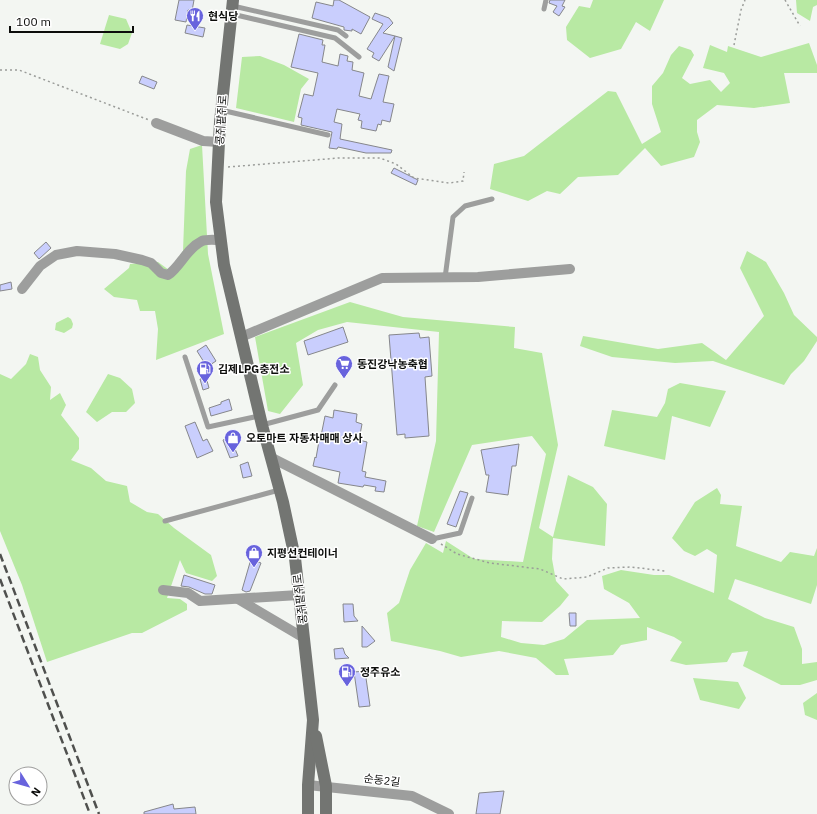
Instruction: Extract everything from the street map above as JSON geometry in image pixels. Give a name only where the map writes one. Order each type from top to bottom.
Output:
[{"type":"main road","name":"콩쥐팥쥐로","points":[[232,7],[221,110],[216,202],[224,265],[261,420],[280,490],[295,558],[313,720],[326,786],[326,814]]},
{"type":"main road","name":"콩쥐팥쥐로","points":[[308,808],[308,785],[313,720]]},
{"type":"street","points":[[156,123],[203,141],[219,142]]},
{"type":"street","points":[[22,289],[40,266],[56,255],[77,251],[115,254],[151,263],[161,273],[168,275],[175,270],[190,249],[196,245],[203,241],[221,240]]},
{"type":"street","points":[[241,337],[382,278],[478,277],[570,269]]},
{"type":"street","points":[[272,458],[432,539]]},
{"type":"street","points":[[163,590],[188,593],[200,601],[299,595]]},
{"type":"street","points":[[238,599],[304,638]]},
{"type":"street","name":"순동2길","points":[[308,785],[412,796],[449,814]]},
{"type":"lane","points":[[544,9],[546,0]]},
{"type":"lane","points":[[232,7],[338,30],[346,36]]},
{"type":"lane","points":[[232,7],[335,38],[359,57]]},
{"type":"lane","points":[[221,110],[328,135]]},
{"type":"lane","points":[[445,278],[453,217],[465,206],[492,199]]},
{"type":"lane","points":[[185,356],[208,427],[318,410],[335,385]]},
{"type":"lane","points":[[165,521],[280,490]]},
{"type":"lane","points":[[432,539],[460,533],[472,498]]},
{"type":"path","points":[[734,45],[741,10],[745,0]]},
{"type":"path","points":[[785,0],[800,26]]},
{"type":"path","points":[[0,70],[19,70],[156,123]]},
{"type":"path","points":[[218,167],[339,158],[380,158],[396,164],[414,178],[449,183],[463,180],[464,172]]},
{"type":"path","points":[[432,539],[457,554],[490,563],[540,569],[563,579],[587,577],[608,568],[631,567],[665,571]]},
{"type":"green space","points":[[593,0],[664,0],[650,31],[636,22],[621,49],[590,58],[567,40],[566,27],[579,6],[590,8]]},
{"type":"green space","points":[[796,0],[817,0],[817,5],[813,7],[810,21],[797,13]]},
{"type":"green space","points":[[109,15],[126,19],[132,33],[128,44],[120,49],[100,44]]},
{"type":"green space","points":[[809,43],[817,65],[817,73],[784,73],[790,103],[754,108],[717,105],[697,120],[697,132],[700,142],[694,157],[661,166],[645,148],[618,175],[578,177],[560,194],[547,191],[528,201],[490,189],[494,164],[524,156],[608,91],[616,92],[642,144],[661,132],[652,104],[652,86],[663,73],[671,55],[679,46],[691,50],[694,55],[682,78],[690,84],[710,80],[721,92],[730,83],[724,73],[703,68],[710,45],[727,52],[728,46],[761,57]]},
{"type":"green space","points":[[260,56],[284,65],[309,79],[301,89],[294,122],[236,108],[242,57]]},
{"type":"green space","points":[[202,145],[208,254],[224,334],[156,360],[158,329],[155,311],[140,311],[137,300],[114,297],[104,289],[129,268],[130,264],[158,262],[169,270],[183,251],[186,171],[190,149]]},
{"type":"green space","points":[[747,251],[766,262],[784,293],[794,315],[817,337],[817,341],[804,361],[791,374],[784,385],[713,361],[675,363],[612,357],[580,346],[583,336],[658,349],[702,343],[726,360],[764,316],[740,268]]},
{"type":"green space","points":[[350,302],[403,317],[515,327],[514,348],[542,353],[558,445],[539,528],[553,537],[568,475],[593,487],[607,504],[605,546],[553,538],[552,559],[556,581],[569,595],[560,606],[542,622],[502,621],[501,637],[521,643],[544,645],[564,639],[587,620],[640,618],[629,603],[604,589],[602,576],[621,570],[654,575],[669,575],[714,593],[717,555],[707,549],[695,556],[684,551],[672,538],[695,502],[717,488],[721,495],[720,504],[742,506],[736,546],[781,562],[790,552],[814,556],[817,548],[817,585],[811,604],[735,579],[728,599],[765,618],[794,627],[802,649],[802,664],[817,662],[817,680],[800,685],[781,685],[743,666],[748,651],[732,653],[727,662],[686,665],[670,661],[682,642],[674,637],[647,627],[647,640],[621,645],[613,655],[564,659],[569,675],[556,675],[536,658],[499,651],[461,657],[391,641],[387,613],[399,603],[410,570],[426,543],[443,553],[446,541],[474,559],[523,562],[546,454],[532,436],[472,445],[434,532],[417,526],[436,441],[439,332],[347,322],[318,330],[296,343],[303,385],[280,414],[268,411],[255,337]]},
{"type":"green space","points":[[68,317],[71,319],[73,324],[72,328],[64,333],[55,330],[56,323]]},
{"type":"green space","points":[[30,354],[38,357],[40,370],[51,387],[50,400],[60,393],[66,405],[61,415],[79,438],[79,449],[71,460],[91,468],[106,481],[127,486],[130,502],[147,512],[158,514],[174,528],[211,555],[217,576],[212,581],[186,573],[180,560],[167,598],[180,599],[187,604],[187,610],[142,633],[132,633],[47,662],[22,585],[0,531],[0,374],[11,379],[26,364]]},
{"type":"green space","points":[[108,374],[120,378],[132,389],[135,403],[126,412],[112,412],[97,422],[86,412]]},
{"type":"green space","points":[[680,383],[726,391],[710,427],[672,416],[665,460],[604,446],[612,410],[657,417],[665,403],[668,389]]},
{"type":"green space","points":[[693,678],[738,682],[746,698],[739,709],[700,700]]},
{"type":"green space","points":[[817,693],[817,720],[805,715],[803,703]]},
{"type":"building","points":[[179,0],[194,0],[192,11],[188,10],[186,22],[175,20]]},
{"type":"building","points":[[334,0],[339,0],[370,17],[361,34],[352,29],[352,31],[344,30],[344,27],[312,18],[316,2],[333,6]]},
{"type":"building","points":[[550,0],[565,0],[562,6],[565,7],[559,16],[553,12],[557,6],[549,3]]},
{"type":"building","points":[[375,13],[389,18],[393,23],[383,33],[395,36],[379,61],[372,57],[374,53],[367,49],[383,24],[372,19]]},
{"type":"building","points":[[187,25],[205,28],[203,37],[185,33]]},
{"type":"building","points":[[299,34],[323,40],[322,45],[325,45],[322,62],[338,66],[340,54],[348,56],[347,61],[353,62],[352,70],[364,73],[359,96],[371,99],[379,74],[389,76],[383,102],[394,104],[390,122],[382,120],[381,125],[378,124],[376,131],[361,128],[362,121],[358,120],[360,114],[337,109],[334,122],[342,124],[340,139],[392,150],[391,153],[366,153],[338,147],[337,149],[329,148],[332,132],[301,125],[302,118],[298,117],[304,94],[313,96],[318,73],[291,67]]},
{"type":"building","points":[[395,36],[402,38],[394,71],[388,67]]},
{"type":"building","points":[[142,76],[157,82],[154,89],[139,83]]},
{"type":"building","points":[[394,168],[418,180],[416,185],[391,173]]},
{"type":"building","points":[[46,242],[51,248],[39,259],[34,253]]},
{"type":"building","points":[[11,282],[12,289],[0,291],[0,285]]},
{"type":"building","points":[[343,327],[348,342],[308,355],[304,341]]},
{"type":"building","points":[[419,333],[420,338],[429,337],[432,376],[425,377],[429,436],[405,438],[405,434],[397,435],[389,335]]},
{"type":"building","points":[[206,345],[216,361],[207,367],[197,351]]},
{"type":"building","points":[[206,377],[209,388],[203,390],[200,379]]},
{"type":"building","points":[[229,399],[232,410],[211,416],[209,408],[221,404],[221,402]]},
{"type":"building","points":[[334,410],[357,414],[356,422],[362,424],[359,440],[367,442],[362,471],[366,472],[365,477],[386,481],[384,492],[375,491],[376,487],[364,485],[363,487],[338,483],[340,472],[313,466],[325,416],[333,418]]},
{"type":"building","points":[[195,422],[203,441],[207,439],[213,451],[197,458],[185,426]]},
{"type":"building","points":[[230,437],[238,456],[230,458],[223,440]]},
{"type":"building","points":[[519,444],[516,466],[512,466],[508,495],[486,492],[489,475],[486,475],[481,450]]},
{"type":"building","points":[[248,462],[252,476],[243,478],[240,465]]},
{"type":"building","points":[[460,491],[468,493],[456,527],[447,524]]},
{"type":"building","points":[[251,559],[261,563],[250,591],[246,592],[242,590]]},
{"type":"building","points":[[184,575],[215,585],[212,594],[205,594],[189,587],[181,586]]},
{"type":"building","points":[[343,604],[353,604],[354,616],[358,621],[344,622]]},
{"type":"building","points":[[569,613],[576,613],[576,626],[570,626]]},
{"type":"building","points":[[362,626],[375,641],[367,647],[362,647]]},
{"type":"building","points":[[343,648],[345,654],[349,658],[335,659],[334,649]]},
{"type":"building","points":[[365,671],[370,706],[359,707],[354,672]]},
{"type":"building","points":[[504,791],[500,814],[476,814],[479,793]]},
{"type":"building","points":[[173,804],[174,809],[195,807],[196,814],[144,814],[144,812]]},
{"type":"railway","points":[[0,554],[99,814]]},
{"type":"railway","points":[[0,579],[90,814]]},
{"type":"place","name":"현식당","points":[[195,31]]},
{"type":"place","name":"동진강낙농축협","points":[[344,379]]},
{"type":"place","name":"김제LPG충전소","points":[[205,384]]},
{"type":"place","name":"오토마트 자동차매매 상사","points":[[233,453]]},
{"type":"place","name":"지평선컨테이너","points":[[254,568]]},
{"type":"place","name":"정주유소","points":[[347,687]]}]
